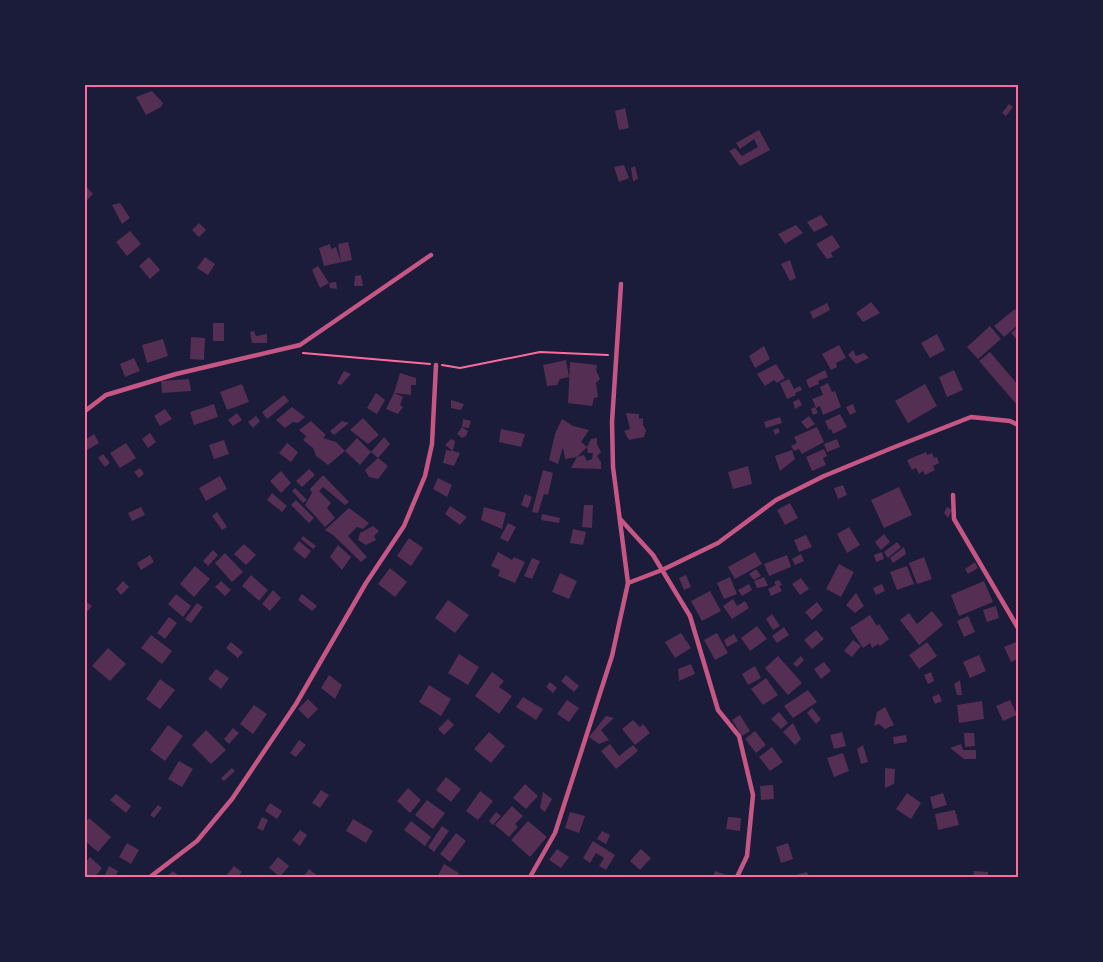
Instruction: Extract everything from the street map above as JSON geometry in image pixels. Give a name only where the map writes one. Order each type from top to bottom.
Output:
[{"type":"street","points":[[85,410],[106,395],[176,374],[300,345],[431,255]]},
{"type":"street","points":[[530,877],[555,832],[612,656],[628,583],[613,467],[612,422],[622,284]]},
{"type":"street","points":[[150,877],[197,841],[232,799],[296,704],[366,583],[404,526],[425,476],[432,444],[436,365]]},
{"type":"street","points":[[628,583],[662,570],[718,544],[776,500],[824,476],[892,448],[971,417],[1010,420],[1018,425]]},
{"type":"street","points":[[953,495],[954,519],[1018,628]]},
{"type":"street","points":[[620,519],[653,555],[690,616],[718,710],[739,736],[754,795],[747,856],[736,877]]},
{"type":"path","points":[[295,352],[460,368],[540,352],[616,355]]},
{"type":"building","points":[[152,91],[163,103],[161,107],[146,115],[136,97]]},
{"type":"building","points":[[1009,104],[1013,107],[1006,116],[1002,113]]},
{"type":"building","points":[[625,108],[629,128],[619,130],[615,111]]},
{"type":"building","points":[[759,130],[770,150],[740,166],[729,151],[735,148],[742,156],[758,147],[754,139],[740,149],[736,143]]},
{"type":"building","points":[[624,165],[629,178],[619,182],[614,167]]},
{"type":"building","points":[[635,166],[638,179],[633,181],[631,168]]},
{"type":"building","points":[[85,185],[93,194],[85,202]]},
{"type":"building","points":[[120,203],[130,218],[122,224],[112,205]]},
{"type":"building","points":[[821,215],[828,225],[814,232],[807,222]]},
{"type":"building","points":[[199,223],[206,230],[199,237],[192,230]]},
{"type":"building","points":[[796,225],[803,233],[785,244],[778,234]]},
{"type":"building","points":[[130,231],[141,244],[127,256],[116,242]]},
{"type":"building","points":[[832,235],[840,247],[831,253],[833,257],[827,259],[816,244]]},
{"type":"building","points":[[348,242],[352,260],[324,266],[319,248],[330,244],[331,249],[336,247],[341,262],[338,244]]},
{"type":"building","points":[[149,257],[160,270],[150,279],[139,266]]},
{"type":"building","points":[[205,257],[215,264],[208,275],[197,268]]},
{"type":"building","points":[[790,260],[796,278],[790,281],[781,264]]},
{"type":"building","points":[[318,266],[329,283],[320,288],[312,270]]},
{"type":"building","points":[[361,275],[363,286],[354,286],[355,276]]},
{"type":"building","points":[[336,282],[337,289],[330,288],[329,283]]},
{"type":"building","points":[[871,302],[880,313],[863,322],[856,313]]},
{"type":"building","points":[[827,303],[830,310],[813,319],[810,312]]},
{"type":"building","points":[[1015,309],[1018,313],[1018,325],[1004,337],[994,326]]},
{"type":"building","points":[[213,323],[224,323],[224,341],[213,341]]},
{"type":"building","points":[[990,326],[1001,339],[978,359],[967,347]]},
{"type":"building","points":[[1018,327],[1018,341],[1011,333]]},
{"type":"building","points":[[254,331],[256,336],[267,334],[267,343],[252,343],[250,332]]},
{"type":"building","points":[[937,334],[945,350],[930,358],[921,343]]},
{"type":"building","points":[[191,337],[205,338],[204,360],[190,359]]},
{"type":"building","points":[[163,339],[168,356],[147,363],[142,345]]},
{"type":"building","points":[[839,345],[846,358],[836,363],[837,367],[831,370],[822,354]]},
{"type":"building","points":[[764,346],[770,359],[755,368],[749,356]]},
{"type":"building","points":[[853,350],[856,356],[864,353],[869,358],[856,364],[848,355]]},
{"type":"building","points":[[990,352],[1018,385],[1018,406],[979,361]]},
{"type":"building","points":[[134,358],[140,371],[125,377],[120,364]]},
{"type":"building","points":[[566,360],[569,377],[560,379],[557,385],[547,386],[543,365]]},
{"type":"building","points":[[570,362],[597,365],[596,370],[600,379],[596,383],[598,397],[594,398],[592,406],[568,403]]},
{"type":"building","points":[[776,364],[785,378],[777,383],[774,380],[765,386],[757,374]]},
{"type":"building","points":[[825,370],[828,377],[818,381],[819,384],[809,388],[806,380]]},
{"type":"building","points":[[954,370],[963,390],[947,397],[939,377]]},
{"type":"building","points":[[344,371],[351,374],[341,385],[337,383]]},
{"type":"building","points":[[400,373],[416,378],[416,385],[411,385],[411,395],[394,393]]},
{"type":"building","points":[[189,379],[191,391],[162,393],[161,381]]},
{"type":"building","points":[[789,379],[794,389],[800,386],[802,390],[787,399],[780,383]]},
{"type":"building","points":[[828,383],[832,392],[835,391],[841,407],[823,415],[820,406],[816,408],[812,399],[823,395],[820,387]]},
{"type":"building","points":[[242,384],[249,402],[227,410],[220,392]]},
{"type":"building","points":[[925,384],[937,406],[908,423],[895,401]]},
{"type":"building","points":[[376,393],[385,400],[377,414],[367,408]]},
{"type":"building","points":[[394,393],[403,397],[400,405],[403,407],[398,414],[386,409]]},
{"type":"building","points":[[284,395],[289,401],[267,419],[262,412]]},
{"type":"building","points":[[799,399],[802,405],[795,409],[793,402]]},
{"type":"building","points":[[451,400],[464,404],[461,410],[451,408]]},
{"type":"building","points":[[214,404],[218,417],[194,425],[190,412]]},
{"type":"building","points":[[853,404],[856,412],[850,415],[846,407]]},
{"type":"building","points":[[292,407],[305,417],[298,423],[293,422],[285,428],[276,420]]},
{"type":"building","points":[[815,407],[818,413],[813,415],[811,409]]},
{"type":"building","points":[[165,409],[172,419],[160,426],[154,416]]},
{"type":"building","points":[[237,413],[242,420],[233,426],[228,420]]},
{"type":"building","points":[[626,413],[639,414],[639,419],[643,418],[643,425],[646,430],[644,437],[629,440],[624,431],[630,429]]},
{"type":"building","points":[[840,414],[847,427],[833,434],[825,421]]},
{"type":"building","points":[[256,416],[260,421],[253,428],[248,422]]},
{"type":"building","points":[[809,416],[815,424],[807,429],[801,422]]},
{"type":"building","points":[[780,417],[782,423],[766,428],[764,422]]},
{"type":"building","points":[[363,418],[379,435],[368,444],[350,430]]},
{"type":"building","points":[[463,419],[471,421],[469,428],[462,427]]},
{"type":"building","points":[[562,419],[573,426],[589,430],[581,442],[587,447],[577,457],[565,459],[563,447],[558,464],[549,460],[555,434]]},
{"type":"building","points":[[311,421],[326,435],[323,438],[336,442],[345,451],[328,465],[316,456],[313,448],[303,440],[306,436],[299,430]]},
{"type":"building","points":[[342,421],[349,423],[334,435],[330,431]]},
{"type":"building","points":[[462,427],[468,431],[466,436],[462,438],[457,434]]},
{"type":"building","points":[[817,427],[824,442],[802,454],[799,449],[794,451],[791,446],[797,443],[794,437]]},
{"type":"building","points":[[778,428],[780,432],[775,435],[773,430]]},
{"type":"building","points":[[501,429],[525,434],[521,447],[499,442]]},
{"type":"building","points":[[150,433],[156,442],[148,448],[142,439]]},
{"type":"building","points":[[94,434],[99,443],[85,451],[85,440]]},
{"type":"building","points":[[384,437],[390,444],[378,458],[371,452]]},
{"type":"building","points":[[357,438],[371,452],[360,465],[345,451]]},
{"type":"building","points":[[597,438],[597,444],[601,452],[597,456],[601,462],[601,469],[571,468],[577,457],[584,455],[587,461],[592,459],[593,453],[588,453],[587,447],[591,439]]},
{"type":"building","points":[[451,439],[455,441],[453,451],[445,445]]},
{"type":"building","points":[[837,439],[840,447],[827,452],[824,444]]},
{"type":"building","points":[[224,440],[229,454],[214,459],[209,445]]},
{"type":"building","points":[[126,443],[136,458],[120,468],[110,453]]},
{"type":"building","points":[[287,443],[298,452],[291,462],[279,453]]},
{"type":"building","points":[[824,449],[827,456],[823,458],[826,465],[812,471],[806,457]]},
{"type":"building","points":[[446,450],[460,453],[454,466],[443,463]]},
{"type":"building","points":[[792,450],[795,459],[780,471],[775,456]]},
{"type":"building","points":[[926,452],[927,455],[932,453],[934,458],[937,457],[939,463],[933,466],[935,470],[925,475],[923,471],[919,474],[916,468],[912,470],[907,460]]},
{"type":"building","points":[[103,454],[110,463],[105,467],[98,458]]},
{"type":"building","points":[[378,458],[388,466],[378,479],[369,477],[365,470]]},
{"type":"building","points":[[748,466],[752,484],[733,489],[728,472]]},
{"type":"building","points":[[140,468],[144,474],[139,478],[134,472]]},
{"type":"building","points":[[309,469],[315,475],[302,487],[296,481]]},
{"type":"building","points":[[543,470],[553,473],[548,495],[544,494],[538,513],[532,512]]},
{"type":"building","points":[[281,471],[291,483],[281,493],[270,481]]},
{"type":"building","points":[[323,475],[349,502],[345,505],[323,487],[319,491],[331,503],[327,508],[335,518],[325,527],[305,505],[312,493],[310,489]]},
{"type":"building","points":[[220,476],[227,489],[206,501],[199,488]]},
{"type":"building","points":[[438,478],[452,485],[447,497],[433,489]]},
{"type":"building","points":[[843,485],[847,495],[838,499],[834,488]]},
{"type":"building","points":[[899,487],[912,515],[884,528],[871,500]]},
{"type":"building","points":[[295,488],[307,500],[303,503],[292,491]]},
{"type":"building","points":[[272,493],[287,506],[282,512],[267,500]]},
{"type":"building","points":[[525,494],[532,497],[528,508],[521,505]]},
{"type":"building","points":[[296,500],[314,518],[309,523],[291,505]]},
{"type":"building","points":[[790,503],[798,518],[785,525],[777,510]]},
{"type":"building","points":[[584,505],[593,505],[592,528],[582,527]]},
{"type":"building","points":[[450,506],[467,517],[460,525],[445,514]]},
{"type":"building","points":[[141,507],[145,515],[132,521],[128,513]]},
{"type":"building","points":[[484,507],[506,513],[502,529],[481,520]]},
{"type":"building","points":[[947,507],[952,510],[948,518],[944,513]]},
{"type":"building","points":[[349,508],[369,523],[363,529],[357,527],[348,536],[367,557],[361,562],[333,535],[325,530]]},
{"type":"building","points":[[217,512],[227,527],[222,530],[212,516]]},
{"type":"building","points":[[542,514],[560,518],[559,523],[541,520]]},
{"type":"building","points":[[508,523],[516,527],[508,542],[500,538]]},
{"type":"building","points":[[373,526],[379,531],[374,536],[376,540],[366,545],[358,540],[360,533]]},
{"type":"building","points":[[849,527],[860,545],[847,553],[837,534]]},
{"type":"building","points":[[573,529],[586,532],[583,545],[570,543]]},
{"type":"building","points":[[884,534],[890,542],[881,550],[875,542]]},
{"type":"building","points":[[806,535],[812,547],[799,552],[794,540]]},
{"type":"building","points":[[303,536],[316,546],[313,549],[301,539]]},
{"type":"building","points":[[409,538],[423,548],[411,566],[397,556]]},
{"type":"building","points":[[299,541],[311,551],[305,559],[293,549]]},
{"type":"building","points":[[897,542],[901,547],[888,558],[884,552]]},
{"type":"building","points":[[244,544],[256,555],[246,565],[234,554]]},
{"type":"building","points":[[338,545],[351,557],[342,570],[330,557]]},
{"type":"building","points":[[904,547],[906,554],[893,563],[890,558]]},
{"type":"building","points":[[213,550],[218,555],[208,566],[203,561]]},
{"type":"building","points":[[498,552],[512,560],[514,557],[525,562],[515,583],[498,576],[500,570],[491,566]]},
{"type":"building","points":[[755,552],[762,564],[735,579],[728,567]]},
{"type":"building","points":[[882,552],[884,559],[876,562],[874,555]]},
{"type":"building","points":[[225,553],[243,572],[232,582],[215,563]]},
{"type":"building","points":[[801,554],[804,561],[795,565],[792,559]]},
{"type":"building","points":[[150,555],[154,562],[141,570],[137,563]]},
{"type":"building","points":[[787,555],[791,567],[769,576],[764,564]]},
{"type":"building","points":[[924,557],[932,579],[917,584],[909,563]]},
{"type":"building","points":[[532,558],[540,561],[532,579],[524,576]]},
{"type":"building","points":[[975,562],[978,568],[968,574],[965,569]]},
{"type":"building","points":[[839,564],[854,572],[841,597],[826,589]]},
{"type":"building","points":[[195,566],[210,579],[194,597],[180,584]]},
{"type":"building","points":[[907,566],[914,584],[897,590],[890,572]]},
{"type":"building","points":[[390,568],[407,582],[395,597],[378,584]]},
{"type":"building","points":[[756,569],[761,576],[754,580],[749,574]]},
{"type":"building","points":[[560,573],[577,581],[569,599],[552,592]]},
{"type":"building","points":[[251,575],[268,590],[259,601],[242,586]]},
{"type":"building","points":[[686,575],[691,587],[684,590],[679,578]]},
{"type":"building","points":[[730,577],[737,594],[724,599],[717,583]]},
{"type":"building","points":[[764,577],[768,586],[757,588],[754,581]]},
{"type":"building","points":[[801,578],[809,589],[800,595],[792,584]]},
{"type":"building","points":[[779,580],[782,585],[779,586],[782,591],[771,596],[768,589],[776,585],[774,582]]},
{"type":"building","points":[[123,581],[129,587],[121,595],[116,589]]},
{"type":"building","points":[[221,581],[231,590],[225,596],[215,587]]},
{"type":"building","points":[[984,581],[993,602],[959,616],[951,595]]},
{"type":"building","points":[[749,584],[752,590],[742,596],[738,590]]},
{"type":"building","points":[[882,584],[885,591],[876,595],[873,588]]},
{"type":"building","points":[[273,590],[281,598],[270,611],[262,604]]},
{"type":"building","points":[[710,591],[721,611],[702,621],[691,601]]},
{"type":"building","points":[[856,593],[864,606],[855,613],[846,605]]},
{"type":"building","points":[[176,594],[191,606],[183,617],[168,604]]},
{"type":"building","points":[[302,594],[317,606],[312,611],[298,600]]},
{"type":"building","points":[[733,599],[737,606],[745,601],[749,608],[732,619],[723,606]]},
{"type":"building","points":[[448,600],[469,615],[455,633],[435,618]]},
{"type":"building","points":[[85,601],[92,606],[85,614]]},
{"type":"building","points":[[817,602],[823,610],[812,620],[805,612]]},
{"type":"building","points":[[197,603],[203,607],[191,623],[185,619]]},
{"type":"building","points":[[996,606],[999,618],[987,622],[983,610]]},
{"type":"building","points":[[932,611],[943,625],[919,645],[900,620],[909,613],[917,624]]},
{"type":"building","points":[[772,614],[780,626],[773,630],[766,619]]},
{"type":"building","points":[[870,615],[889,639],[880,646],[878,644],[872,648],[870,643],[863,648],[850,628]]},
{"type":"building","points":[[968,616],[975,632],[964,637],[957,621]]},
{"type":"building","points":[[169,617],[177,623],[165,639],[157,633]]},
{"type":"building","points":[[757,626],[767,639],[750,651],[741,638]]},
{"type":"building","points":[[784,627],[789,635],[777,643],[772,636]]},
{"type":"building","points":[[816,630],[824,639],[812,649],[804,640]]},
{"type":"building","points":[[681,633],[691,648],[675,658],[665,642]]},
{"type":"building","points":[[717,633],[728,653],[715,660],[704,640]]},
{"type":"building","points":[[734,634],[738,641],[727,647],[724,640]]},
{"type":"building","points":[[151,635],[172,651],[162,664],[141,648]]},
{"type":"building","points":[[853,640],[861,646],[852,657],[844,651]]},
{"type":"building","points":[[231,642],[243,652],[238,658],[226,648]]},
{"type":"building","points":[[927,642],[937,656],[919,669],[909,655]]},
{"type":"building","points":[[1016,642],[1018,659],[1011,662],[1004,647]]},
{"type":"building","points":[[108,648],[126,664],[110,681],[92,666]]},
{"type":"building","points":[[459,654],[479,667],[468,685],[448,673]]},
{"type":"building","points":[[979,655],[986,671],[970,678],[963,662]]},
{"type":"building","points":[[778,656],[802,683],[788,695],[765,668]]},
{"type":"building","points":[[801,656],[804,660],[797,667],[793,664]]},
{"type":"building","points":[[824,662],[831,671],[821,679],[814,669]]},
{"type":"building","points":[[691,664],[695,674],[679,681],[678,669]]},
{"type":"building","points":[[755,666],[761,678],[748,685],[742,674]]},
{"type":"building","points":[[216,669],[229,678],[221,689],[208,679]]},
{"type":"building","points":[[492,672],[504,681],[499,687],[512,696],[499,714],[475,696]]},
{"type":"building","points":[[931,672],[934,681],[928,684],[924,675]]},
{"type":"building","points":[[329,675],[342,685],[335,699],[321,688]]},
{"type":"building","points":[[566,675],[579,686],[574,692],[561,681]]},
{"type":"building","points":[[766,678],[778,695],[763,705],[751,689]]},
{"type":"building","points":[[160,679],[175,690],[160,709],[146,699]]},
{"type":"building","points":[[960,680],[962,695],[957,695],[954,684]]},
{"type":"building","points":[[550,682],[557,688],[553,693],[546,687]]},
{"type":"building","points":[[429,685],[451,699],[441,716],[419,702]]},
{"type":"building","points":[[808,690],[817,702],[793,718],[784,706]]},
{"type":"building","points":[[939,694],[942,701],[935,704],[932,697]]},
{"type":"building","points":[[523,697],[543,709],[536,720],[516,707]]},
{"type":"building","points":[[308,699],[318,709],[308,719],[298,709]]},
{"type":"building","points":[[567,700],[579,708],[569,722],[557,714]]},
{"type":"building","points":[[1010,700],[1017,715],[1003,721],[996,706]]},
{"type":"building","points":[[982,701],[984,719],[959,723],[957,705]]},
{"type":"building","points":[[254,705],[267,714],[253,734],[240,724]]},
{"type":"building","points":[[885,707],[894,725],[885,729],[879,724],[874,726],[877,712]]},
{"type":"building","points":[[812,708],[821,719],[816,724],[807,713]]},
{"type":"building","points":[[779,712],[788,723],[781,729],[771,719]]},
{"type":"building","points":[[740,715],[750,731],[742,736],[732,720]]},
{"type":"building","points":[[606,716],[614,718],[601,730],[609,740],[599,744],[589,737]]},
{"type":"building","points":[[448,719],[454,725],[444,735],[438,729]]},
{"type":"building","points":[[633,720],[640,727],[643,724],[650,733],[635,745],[622,729]]},
{"type":"building","points":[[793,723],[801,739],[795,745],[783,732]]},
{"type":"building","points":[[168,725],[183,736],[165,761],[150,750]]},
{"type":"building","points":[[233,728],[239,733],[229,744],[224,739]]},
{"type":"building","points":[[206,730],[226,750],[211,764],[192,745]]},
{"type":"building","points":[[755,731],[766,745],[756,753],[745,739]]},
{"type":"building","points":[[489,732],[505,746],[491,763],[474,749]]},
{"type":"building","points":[[842,732],[846,746],[834,749],[830,735]]},
{"type":"building","points":[[964,733],[974,733],[975,746],[965,747]]},
{"type":"building","points":[[906,735],[907,742],[894,744],[893,737]]},
{"type":"building","points":[[299,740],[306,745],[296,757],[290,753]]},
{"type":"building","points":[[610,744],[619,756],[633,745],[638,751],[616,769],[601,751]]},
{"type":"building","points":[[961,744],[963,750],[976,750],[976,759],[964,759],[950,748]]},
{"type":"building","points":[[863,745],[868,762],[861,764],[857,749]]},
{"type":"building","points":[[772,747],[783,762],[770,771],[759,757]]},
{"type":"building","points":[[843,753],[849,771],[834,777],[827,758]]},
{"type":"building","points":[[179,761],[193,769],[182,787],[168,779]]},
{"type":"building","points":[[232,768],[235,771],[224,781],[221,778]]},
{"type":"building","points":[[885,768],[895,769],[894,784],[885,788]]},
{"type":"building","points":[[446,777],[461,789],[451,802],[436,790]]},
{"type":"building","points":[[525,784],[538,796],[526,809],[513,798]]},
{"type":"building","points":[[773,785],[774,799],[761,800],[760,786]]},
{"type":"building","points":[[408,788],[421,800],[410,813],[397,801]]},
{"type":"building","points":[[321,790],[329,795],[320,808],[312,803]]},
{"type":"building","points":[[480,791],[493,801],[478,820],[466,811]]},
{"type":"building","points":[[543,792],[552,799],[545,812],[540,808]]},
{"type":"building","points":[[907,793],[921,803],[911,819],[896,809]]},
{"type":"building","points":[[943,793],[947,805],[933,809],[930,797]]},
{"type":"building","points":[[116,794],[131,806],[126,813],[110,800]]},
{"type":"building","points":[[427,800],[445,813],[433,829],[415,815]]},
{"type":"building","points":[[270,803],[282,811],[277,819],[265,811]]},
{"type":"building","points":[[158,805],[162,808],[154,818],[150,815]]},
{"type":"building","points":[[512,806],[523,816],[515,824],[518,827],[509,837],[495,825]]},
{"type":"building","points":[[955,810],[959,825],[938,830],[935,814]]},
{"type":"building","points":[[496,812],[501,816],[493,825],[489,821]]},
{"type":"building","points":[[570,812],[585,816],[579,833],[565,828]]},
{"type":"building","points":[[262,817],[268,820],[263,831],[257,828]]},
{"type":"building","points":[[728,817],[741,818],[740,831],[726,829]]},
{"type":"building","points":[[89,818],[111,837],[98,852],[85,841],[85,823]]},
{"type":"building","points":[[353,819],[373,831],[366,843],[346,831]]},
{"type":"building","points":[[411,821],[431,837],[425,846],[404,830]]},
{"type":"building","points":[[528,821],[547,837],[530,857],[511,840]]},
{"type":"building","points":[[442,826],[449,831],[434,852],[428,847]]},
{"type":"building","points":[[300,830],[307,835],[300,846],[292,840]]},
{"type":"building","points":[[602,831],[610,835],[606,844],[597,839]]},
{"type":"building","points":[[456,833],[466,841],[450,862],[440,854]]},
{"type":"building","points":[[593,841],[615,855],[606,870],[599,866],[604,858],[596,853],[590,863],[583,858]]},
{"type":"building","points":[[127,843],[139,850],[131,864],[119,857]]},
{"type":"building","points":[[788,843],[793,859],[781,863],[776,847]]},
{"type":"building","points":[[557,849],[569,857],[561,868],[549,860]]},
{"type":"building","points":[[641,849],[651,858],[640,870],[630,861]]},
{"type":"building","points":[[90,857],[102,868],[95,877],[85,877],[85,863]]},
{"type":"building","points":[[278,857],[289,866],[280,877],[269,868]]},
{"type":"building","points":[[444,864],[459,873],[457,877],[437,877]]},
{"type":"building","points":[[109,866],[118,871],[115,877],[104,877]]},
{"type":"building","points":[[234,866],[242,872],[238,877],[225,877]]},
{"type":"building","points":[[309,869],[319,877],[303,877]]},
{"type":"building","points":[[173,871],[180,877],[166,877]]},
{"type":"building","points":[[715,871],[732,877],[713,877]]},
{"type":"building","points":[[974,871],[988,872],[988,877],[973,877]]},
{"type":"building","points":[[807,872],[809,877],[791,877],[791,876]]}]
